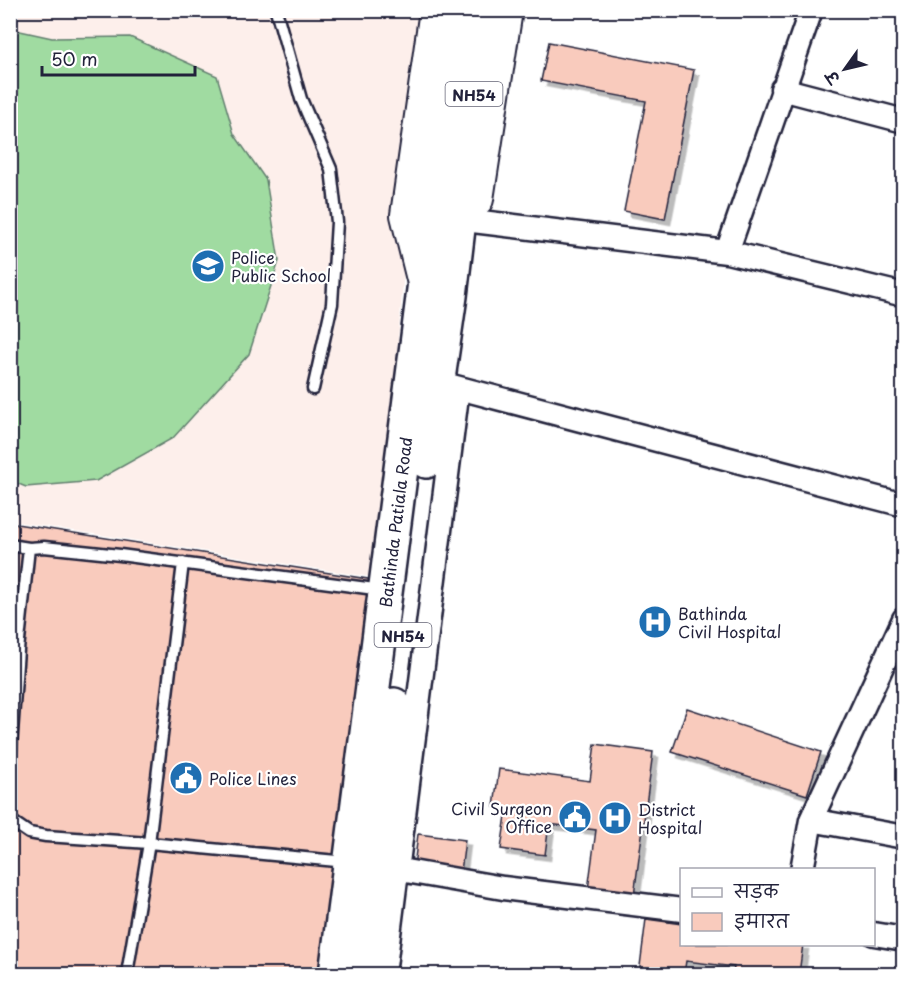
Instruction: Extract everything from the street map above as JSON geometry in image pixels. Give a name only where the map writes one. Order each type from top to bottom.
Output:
[{"type":"highway","name":"NH54","points":[[452,178],[460,10]]},
{"type":"highway","name":"NH54","points":[[362,975],[416,451],[447,385],[437,290],[452,178],[484,10]]},
{"type":"highway","name":"Bathinda Patiala Road","points":[[336,975],[374,866],[386,590],[416,451],[437,290]]},
{"type":"main road","points":[[436,10],[407,215],[437,290],[466,278],[506,10]]},
{"type":"street","points":[[727,252],[811,10]]},
{"type":"street","points":[[782,89],[903,121]]},
{"type":"street","points":[[473,221],[727,252],[901,290]]},
{"type":"street","points":[[384,975],[374,866],[447,385],[903,505]]},
{"type":"street","points":[[802,868],[811,820],[903,619]]},
{"type":"street","points":[[811,820],[903,837]]},
{"type":"street","points":[[374,866],[502,888],[680,910]]},
{"type":"street","points":[[875,934],[903,939]]},
{"type":"lane","points":[[276,10],[301,99],[331,169],[337,222],[332,303],[313,389]]},
{"type":"lane","points":[[10,545],[76,550],[386,590]]},
{"type":"lane","points":[[10,761],[18,650],[29,548]]},
{"type":"lane","points":[[127,975],[148,843],[183,563]]},
{"type":"lane","points":[[10,820],[29,833],[46,836],[148,843],[374,866]]},
{"type":"shaded area","name":"Police Public School","points":[[10,11],[427,11],[377,578],[11,521]]},
{"type":"green space","points":[[11,29],[52,38],[130,37],[217,76],[234,134],[266,180],[279,261],[249,354],[173,438],[96,481],[26,487],[11,481]]},
{"type":"building","points":[[549,42],[694,70],[665,219],[624,211],[646,101],[541,81]]},
{"type":"building","name":"Police Lines","points":[[10,523],[387,582],[336,974],[10,974]]},
{"type":"building","points":[[687,708],[821,752],[807,795],[672,752]]},
{"type":"building","name":"Civil Surgeon Office","points":[[595,744],[653,752],[634,896],[588,890],[596,830],[549,824],[545,855],[501,849],[507,809],[494,807],[499,769],[590,781]]},
{"type":"building","points":[[418,834],[465,840],[460,880],[413,875]]},
{"type":"building","points":[[646,919],[680,924],[680,946],[803,946],[799,974],[733,974],[734,967],[686,961],[684,974],[639,974]]},
{"type":"place","name":"Police Public School","points":[[208,266]]},
{"type":"place","name":"Bathinda Civil Hospital","points":[[655,622]]},
{"type":"place","name":"Police Lines","points":[[186,778]]},
{"type":"place","name":"Civil Surgeon Office","points":[[575,817]]},
{"type":"place","name":"District Hospital","points":[[615,818]]}]
